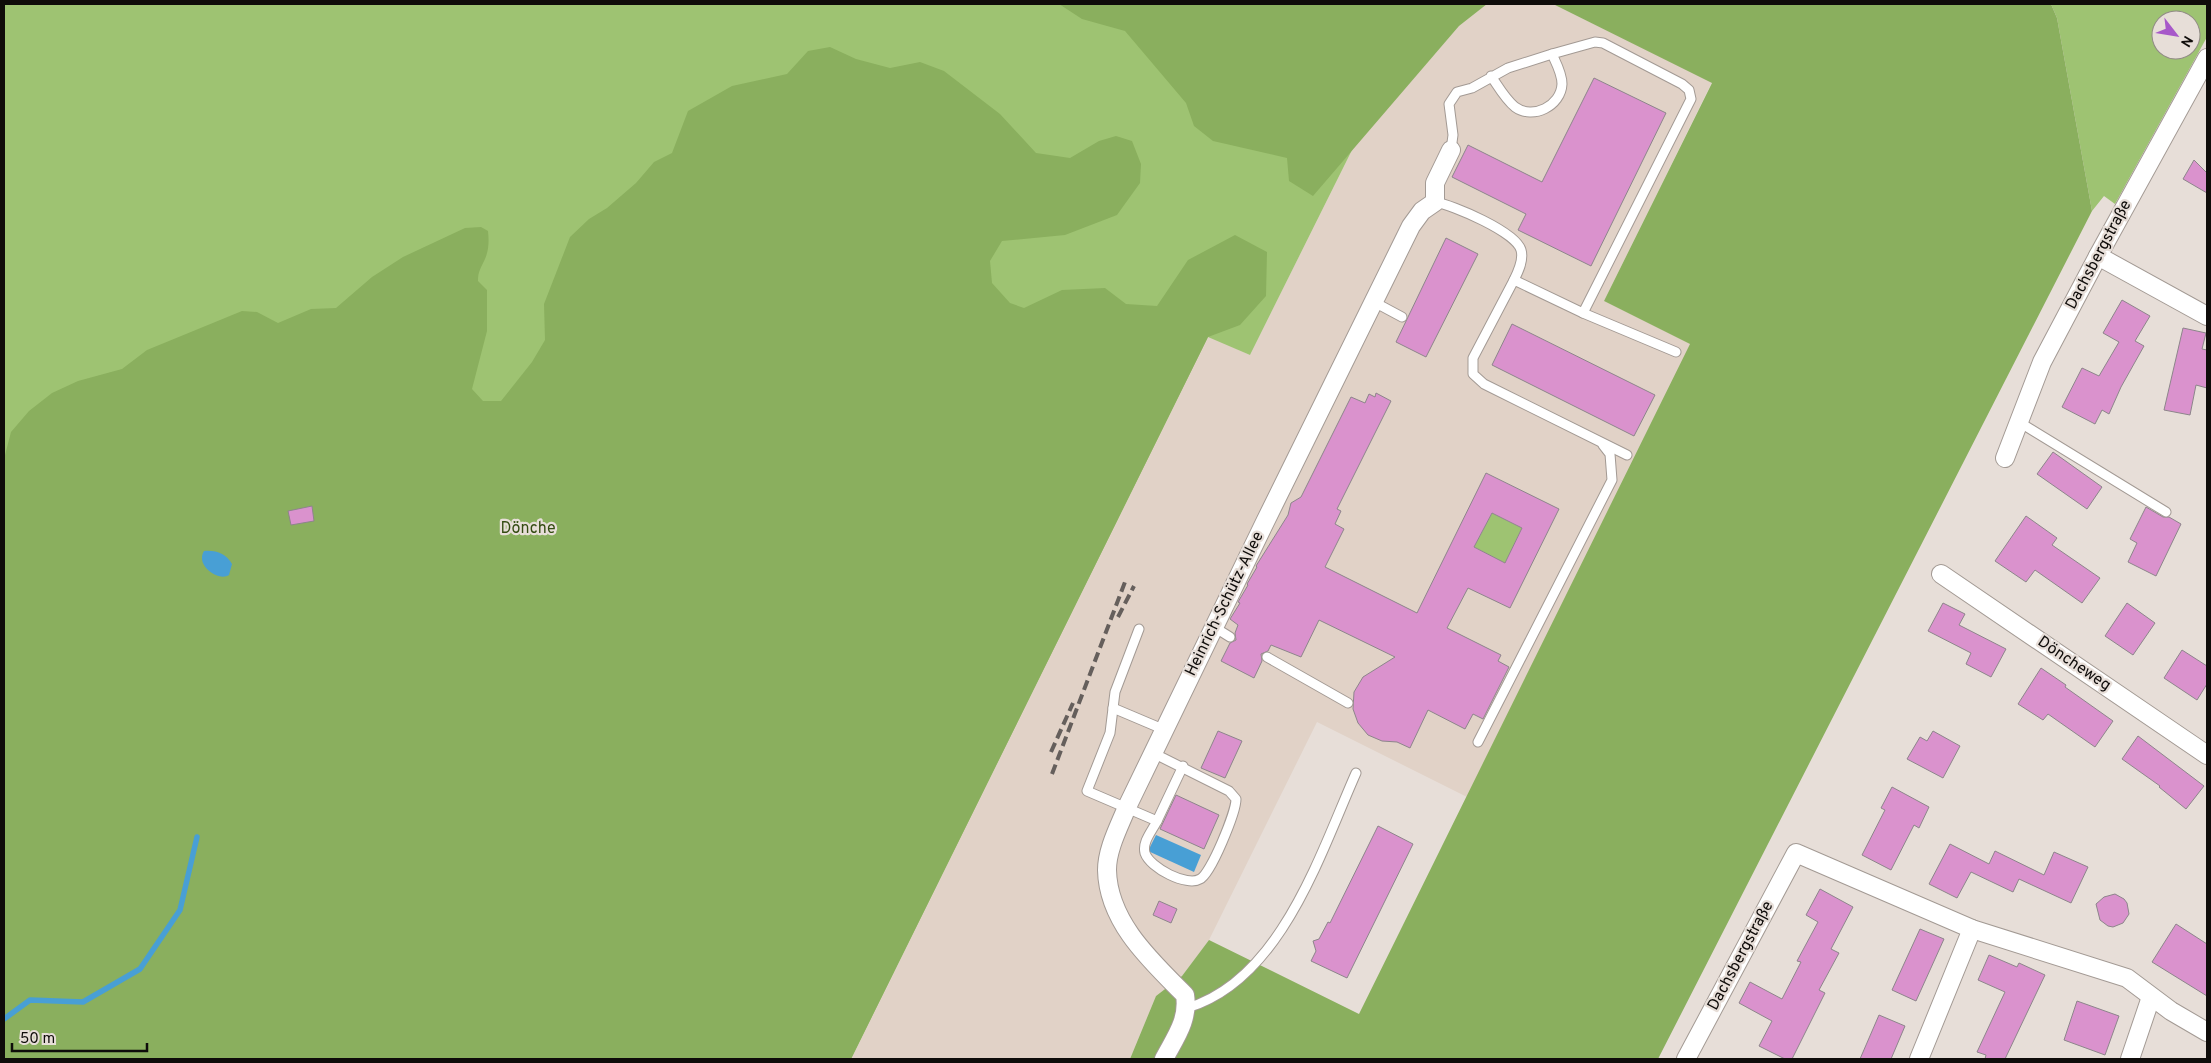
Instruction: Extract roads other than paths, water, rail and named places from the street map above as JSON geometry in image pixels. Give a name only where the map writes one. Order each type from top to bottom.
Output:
[{"type":"street","name":"Dachsbergstraße","points":[[2005,458],[2042,362],[2207,58]]},
{"type":"street","points":[[1436,202],[1435,183],[1451,150]]},
{"type":"street","name":"Heinrich-Schütz-Allee","points":[[1187,1008],[1185,996],[1123,926],[1111,896],[1107,869],[1114,840],[1127,807],[1214,627],[1412,226],[1422,211],[1436,202]]},
{"type":"street","points":[[2098,256],[2207,316]]},
{"type":"street","name":"Döncheweg","points":[[1940,574],[2207,755]]},
{"type":"street","name":"Dachsbergstraße","points":[[1686,1059],[1796,853],[1972,929]]},
{"type":"street","points":[[1919,1059],[1972,929],[2127,978],[2152,997],[2207,1032]]},
{"type":"street","points":[[2130,1059],[2152,997]]},
{"type":"street","points":[[1164,1059],[1184,1020],[1187,1008]]},
{"type":"lane","points":[[1451,150],[1453,135],[1449,104],[1457,92],[1472,88],[1508,68],[1595,42],[1603,43],[1682,84],[1689,90],[1691,98],[1583,313]]},
{"type":"lane","points":[[1491,76],[1507,100],[1515,107],[1522,111],[1538,113],[1559,96],[1562,84],[1560,72],[1552,54]]},
{"type":"lane","points":[[1436,202],[1450,204],[1504,232],[1522,250],[1520,265],[1514,280],[1473,358],[1473,374],[1484,384],[1627,456]]},
{"type":"lane","points":[[1514,280],[1583,313],[1676,352]]},
{"type":"lane","points":[[1374,302],[1402,317]]},
{"type":"lane","points":[[2019,422],[2166,512]]},
{"type":"lane","points":[[1478,742],[1612,480],[1610,454],[1602,444]]},
{"type":"lane","points":[[1214,627],[1230,637]]},
{"type":"lane","points":[[1139,629],[1115,692],[1110,733],[1087,791],[1157,821]]},
{"type":"lane","points":[[1267,656],[1348,703]]},
{"type":"lane","points":[[1113,708],[1165,730]]},
{"type":"lane","points":[[1153,753],[1183,766],[1229,791],[1236,800],[1235,811],[1209,869],[1202,879],[1190,882],[1157,868],[1145,852],[1145,842],[1183,766]]},
{"type":"lane","points":[[1187,1008],[1212,998],[1229,988],[1256,963],[1276,936],[1301,897],[1356,773]]},
{"type":"water","points":[[204,551],[213,551],[224,555],[232,564],[229,575],[219,576],[209,571],[203,562],[202,556]]},
{"type":"water","points":[[1156,835],[1201,855],[1194,872],[1148,851]]},
{"type":"waterway","points":[[4,1019],[30,1000],[83,1002],[140,969],[180,910],[197,837]]},
{"type":"railway","points":[[1052,774],[1125,582]]},
{"type":"railway","points":[[1118,617],[1134,586]]},
{"type":"railway","points":[[1051,752],[1073,703]]},
{"type":"park label","name":"Dönche","points":[[528,529]]}]
